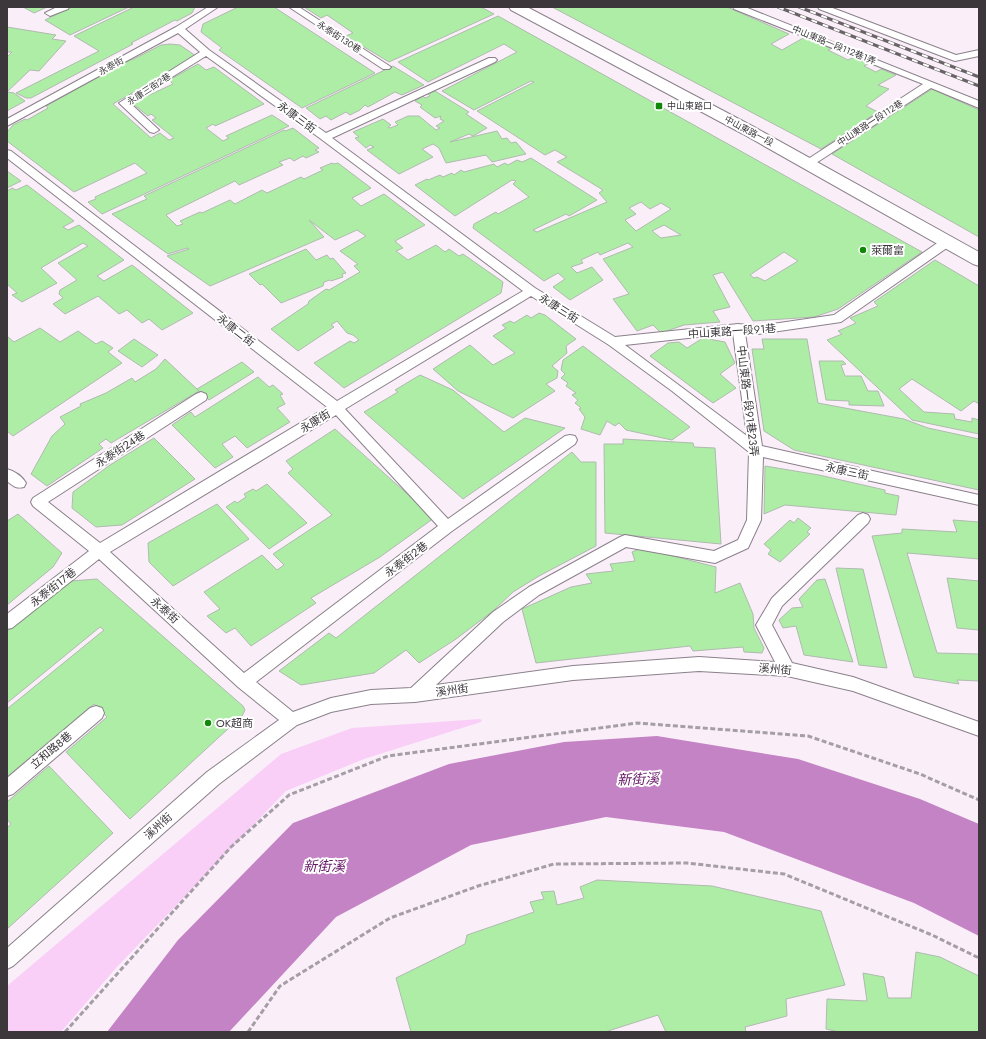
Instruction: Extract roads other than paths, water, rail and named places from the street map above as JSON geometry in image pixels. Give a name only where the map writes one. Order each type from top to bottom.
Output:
[{"type":"main road","name":"中山東路一段","points":[[516,7],[809,163],[979,260]]},
{"type":"lane","points":[[50,14],[65,7]]},
{"type":"lane","name":"永泰街130巷","points":[[292,7],[386,67]]},
{"type":"lane","name":"中山東路一段112巷1弄","points":[[737,7],[979,105]]},
{"type":"lane","points":[[822,7],[955,58],[979,53]]},
{"type":"lane","name":"永泰街","points":[[7,123],[179,29],[211,8]]},
{"type":"lane","name":"永康三街","points":[[179,29],[206,52],[325,137],[531,291],[613,342],[676,388],[756,450],[979,500]]},
{"type":"lane","name":"永康三街2巷","points":[[154,130],[124,103],[206,52]]},
{"type":"lane","points":[[325,137],[492,60]]},
{"type":"lane","name":"中山東路一段112巷","points":[[809,163],[930,84]]},
{"type":"lane","name":"永康二街","points":[[7,153],[337,408],[447,527]]},
{"type":"lane","name":"中山東路一段91巷","points":[[613,342],[738,328],[758,330],[837,319],[947,242]]},
{"type":"lane","name":"永康街","points":[[99,551],[531,291]]},
{"type":"lane","name":"中山東路一段91巷23弄","points":[[415,695],[498,617],[534,590],[625,541],[715,557],[743,544],[754,520],[756,450],[738,328]]},
{"type":"lane","name":"永泰街24巷","points":[[38,502],[201,397]]},
{"type":"lane","name":"永泰街2巷","points":[[244,682],[447,527],[570,440]]},
{"type":"lane","points":[[7,474],[19,483]]},
{"type":"lane","name":"永泰街","points":[[38,502],[99,551],[244,682],[291,720]]},
{"type":"lane","points":[[787,669],[764,625],[777,602],[863,519]]},
{"type":"lane","name":"永泰街17巷","points":[[7,623],[99,551]]},
{"type":"lane","name":"溪州街","points":[[7,960],[213,778],[291,720],[331,705],[364,698],[415,695],[573,673],[699,664],[787,669],[853,684],[979,729]]},
{"type":"lane","name":"立和路8巷","points":[[7,788],[96,713]]},
{"type":"water","name":"新街溪","points":[[657,736],[798,759],[920,799],[979,824],[979,936],[914,903],[724,832],[606,817],[471,845],[336,917],[229,1032],[107,1032],[178,940],[293,823],[449,764],[564,742]]},
{"type":"railway","points":[[778,7],[979,86]]},
{"type":"railway","points":[[799,7],[979,77]]},
{"type":"place","name":"中山東路口","points":[[659,106]]},
{"type":"place","name":"萊爾富","points":[[863,250]]},
{"type":"place","name":"OK超商","points":[[208,723]]}]
